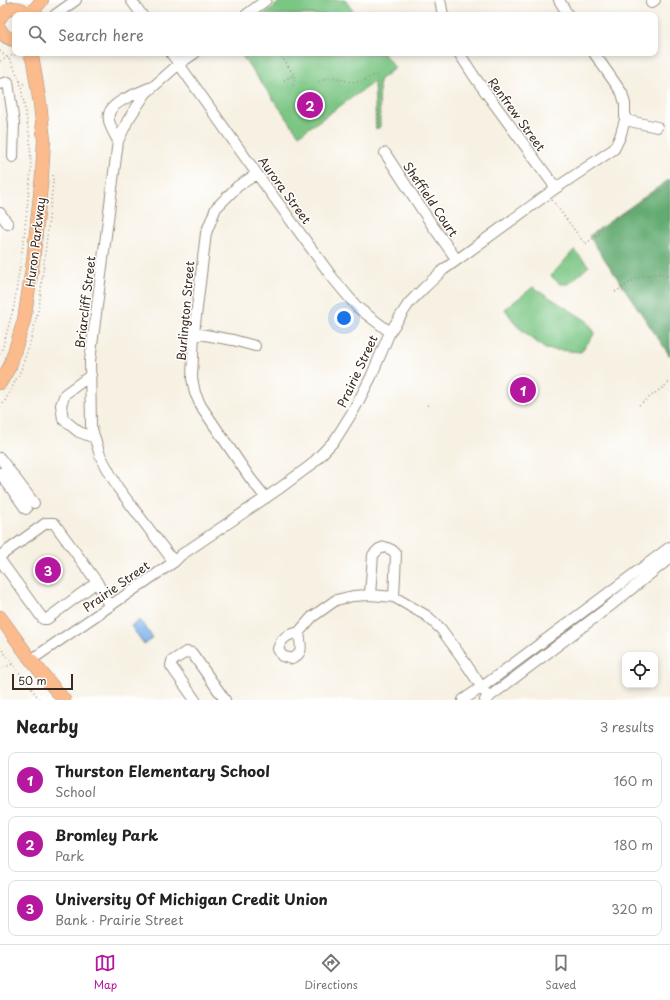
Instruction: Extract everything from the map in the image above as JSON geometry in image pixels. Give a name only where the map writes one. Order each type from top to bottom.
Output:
[{"type":"main road","points":[[16,8],[42,0]]},
{"type":"main road","name":"Huron Parkway","points":[[21,56],[39,97]]},
{"type":"main road","name":"Huron Parkway","points":[[0,383],[10,366],[24,320],[34,262],[44,140],[39,97],[31,56]]},
{"type":"main road","points":[[0,617],[31,660],[64,700]]},
{"type":"street","points":[[59,12],[76,0]]},
{"type":"street","points":[[131,0],[140,12]]},
{"type":"street","points":[[250,12],[266,0]]},
{"type":"street","points":[[440,0],[442,12]]},
{"type":"street","points":[[559,0],[566,12]]},
{"type":"street","name":"Aurora Street","points":[[173,56],[332,277],[357,307],[390,332]]},
{"type":"street","name":"Briarcliff Street","points":[[174,562],[118,488],[100,455],[91,426],[90,361],[118,141],[128,120],[146,93],[191,56]]},
{"type":"street","name":"Renfrew Street","points":[[461,56],[476,79],[556,188]]},
{"type":"street","name":"Prairie Street","points":[[31,660],[174,562],[181,555],[266,498],[311,465],[335,440],[355,408],[371,377],[390,332],[410,303],[443,270],[556,188],[614,149],[620,137],[625,120],[625,104],[622,93],[596,56]]},
{"type":"street","points":[[0,84],[8,82],[7,107],[14,124],[11,133],[14,154],[13,157]]},
{"type":"street","points":[[118,141],[110,124],[108,114],[112,107],[121,101],[154,86]]},
{"type":"street","points":[[625,120],[657,127]]},
{"type":"street","name":"Sheffield Court","points":[[385,153],[432,225],[457,260]]},
{"type":"street","name":"Burlington Street","points":[[257,174],[238,186],[216,208],[206,233],[194,333],[192,378],[195,393],[201,406],[250,478],[266,498]]},
{"type":"street","points":[[0,213],[8,224]]},
{"type":"street","points":[[194,333],[233,340],[255,346]]},
{"type":"street","points":[[91,374],[65,394],[61,405],[63,419],[79,432],[95,438]]},
{"type":"street","points":[[0,458],[28,508]]},
{"type":"street","points":[[0,467],[28,508]]},
{"type":"street","points":[[0,473],[28,508]]},
{"type":"street","points":[[0,481],[28,508]]},
{"type":"street","points":[[0,556],[46,523],[54,523],[97,582],[110,606]]},
{"type":"street","points":[[463,700],[670,546]]},
{"type":"street","points":[[370,595],[373,556],[379,549],[385,547],[392,550],[396,554],[394,597]]},
{"type":"street","points":[[299,632],[312,617],[336,600],[353,596],[370,595],[394,597],[427,616],[441,629],[482,687],[487,699],[587,624],[670,558]]},
{"type":"street","points":[[0,560],[43,619],[47,619],[97,582]]},
{"type":"street","points":[[644,566],[650,574]]},
{"type":"street","points":[[579,614],[587,624]]},
{"type":"street","points":[[195,700],[171,666],[172,661],[186,652],[192,653],[225,700]]},
{"type":"path","points":[[0,51],[12,61],[20,81],[30,139],[31,170],[24,238],[14,306],[0,354]]},
{"type":"path","points":[[0,61],[12,56]]},
{"type":"path","points":[[282,56],[294,75],[294,82],[291,92]]},
{"type":"path","points":[[284,80],[294,75]]},
{"type":"path","points":[[319,81],[320,82],[325,78],[336,77],[346,81],[358,82],[374,75],[377,76],[378,129]]},
{"type":"path","points":[[552,200],[585,244],[670,184]]},
{"type":"path","points":[[615,292],[637,278],[657,273],[670,277]]},
{"type":"path","points":[[639,405],[670,382]]},
{"type":"path","points":[[0,647],[40,700]]},
{"type":"path","points":[[0,669],[13,664]]},
{"type":"green space","points":[[283,0],[345,0],[354,12],[266,12]]},
{"type":"green space","points":[[242,56],[385,56],[395,68],[379,80],[380,127],[376,129],[374,82],[299,135]]},
{"type":"green space","points":[[670,179],[670,356],[589,236]]},
{"type":"green space","points":[[574,250],[589,266],[569,284],[560,284],[551,276]]},
{"type":"green space","points":[[533,287],[587,321],[595,333],[581,352],[545,349],[517,326],[505,309]]},
{"type":"water","points":[[140,620],[153,638],[144,644],[131,626]]},
{"type":"place","name":"Bromley Park","points":[[310,105]]},
{"type":"place","name":"Thurston Elementary School","points":[[523,390]]},
{"type":"place","name":"University Of Michigan Credit Union","points":[[48,570]]}]
